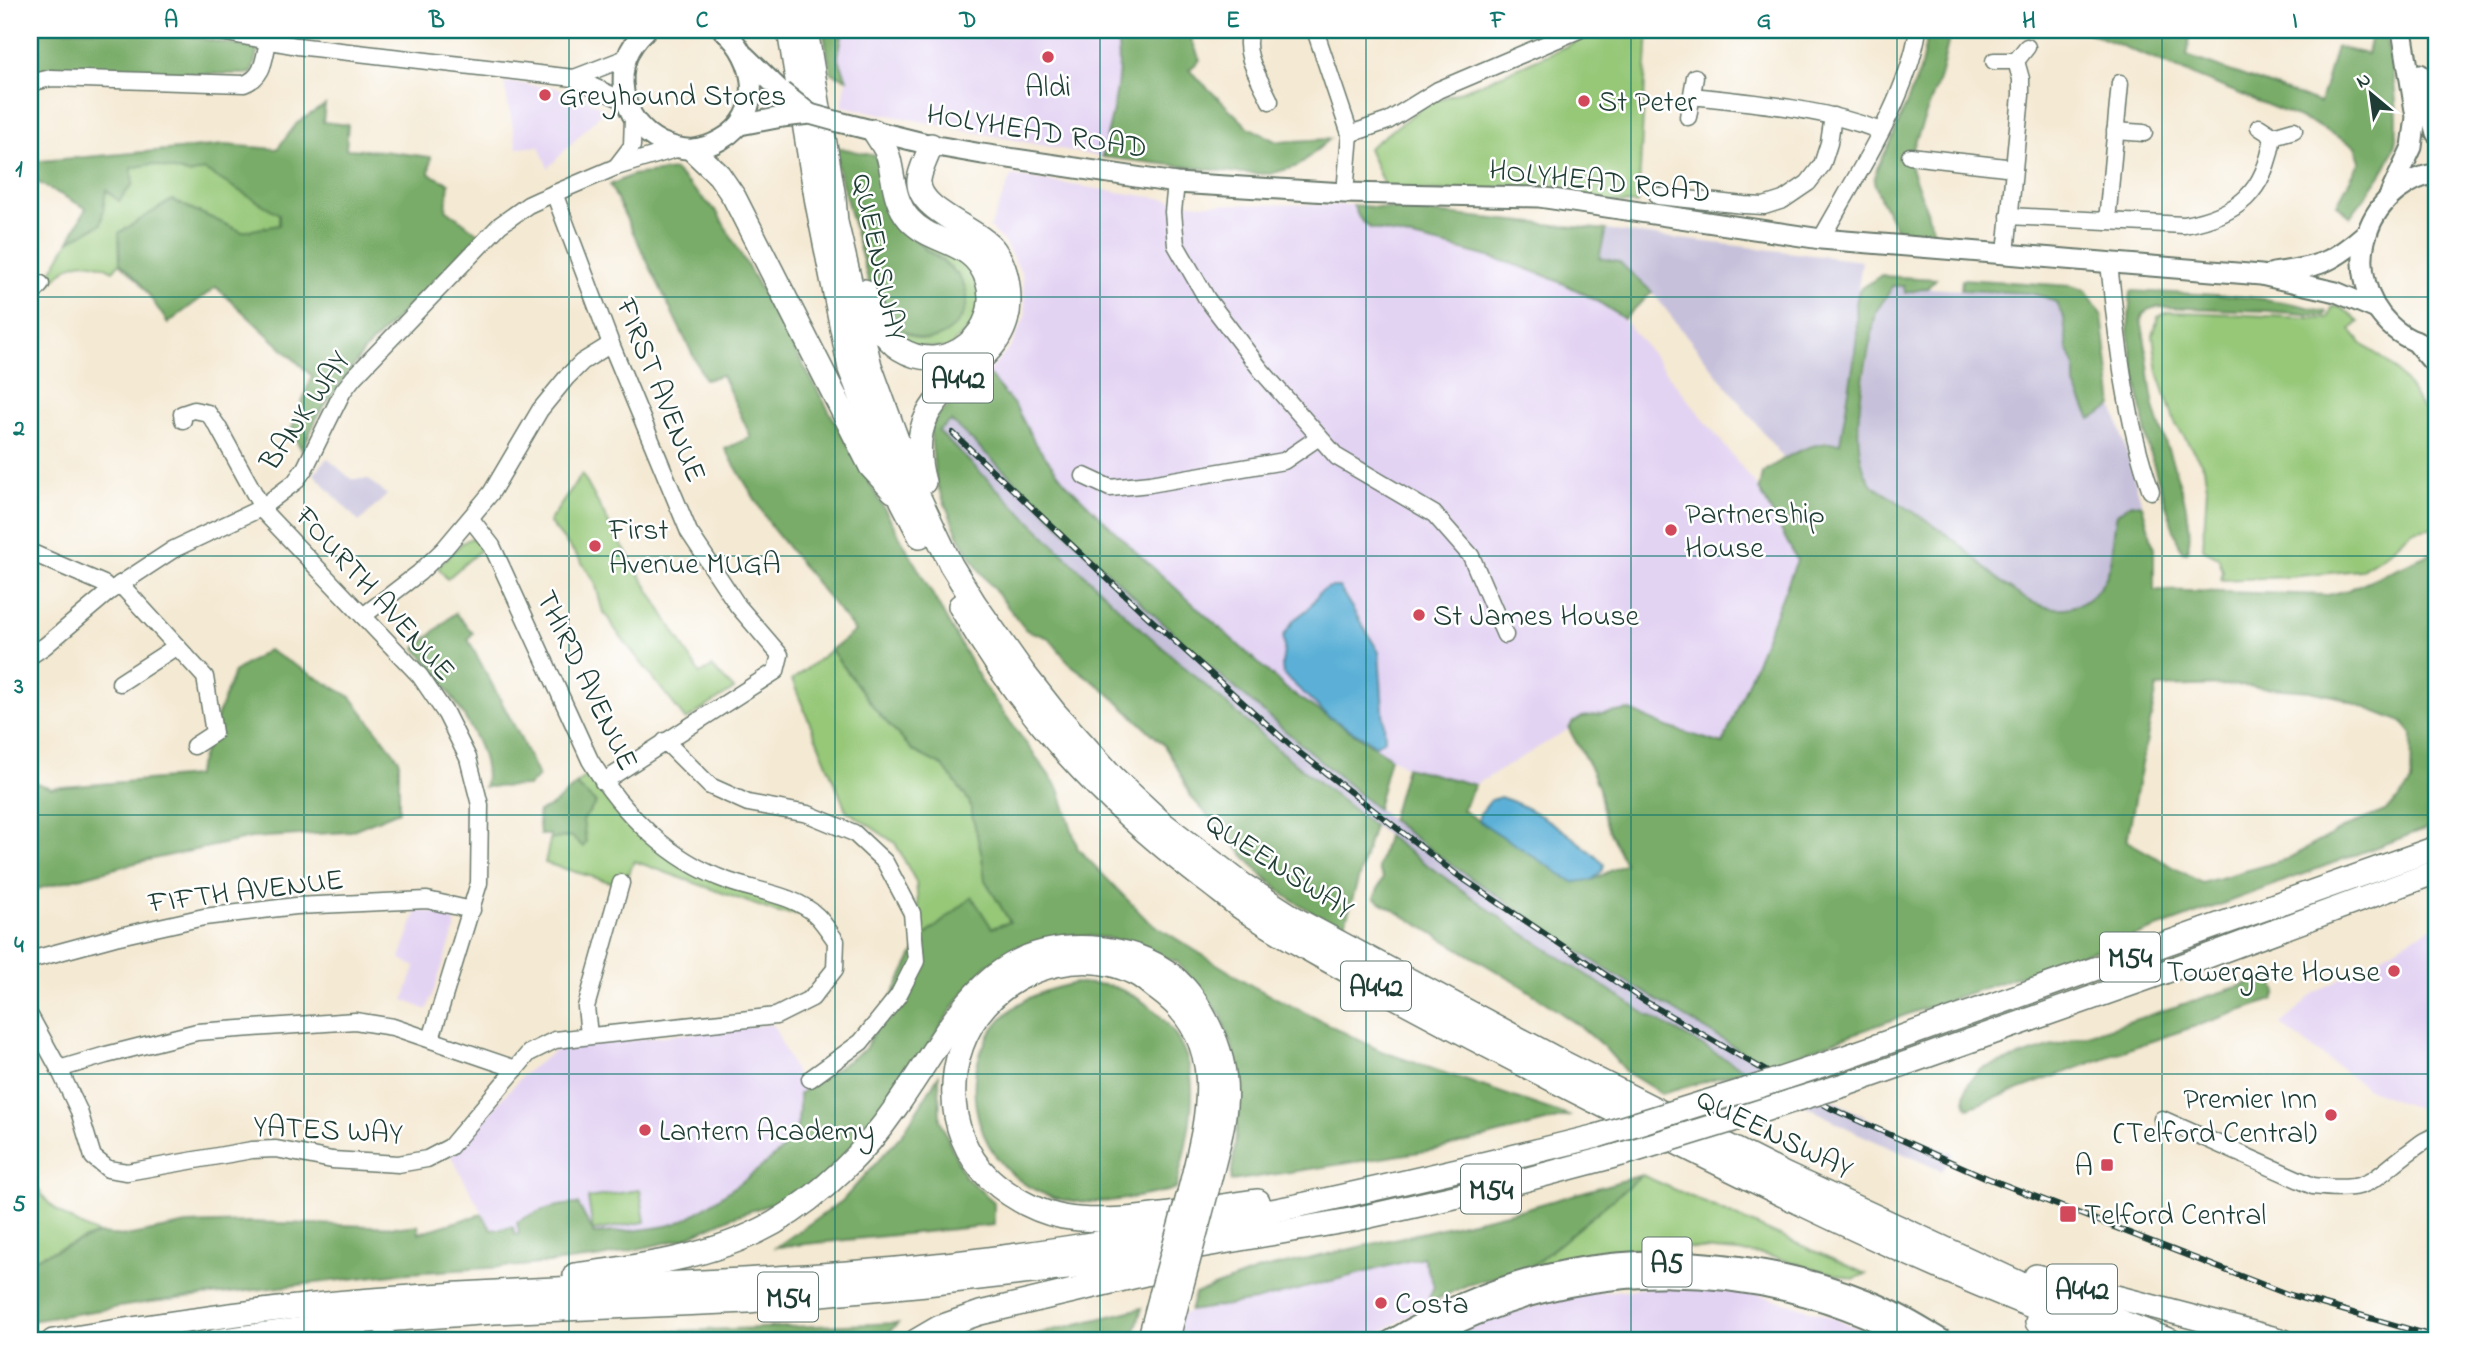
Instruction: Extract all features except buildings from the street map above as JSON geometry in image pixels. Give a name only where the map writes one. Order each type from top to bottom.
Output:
[{"type":"highway","name":"QUEENSWAY","points":[[789,30],[817,203],[850,369],[902,501],[928,552],[1006,681],[1041,726],[1100,789],[1156,842],[1250,914],[1352,974],[1527,1068],[1775,1192],[1996,1291],[2123,1341]]},
{"type":"highway","name":"QUEENSWAY","points":[[806,30],[834,198],[835,222],[870,366],[915,489],[929,523],[975,604],[1056,714],[1114,778],[1162,823],[1243,885],[1299,922],[1562,1062],[1786,1175],[2019,1283],[2171,1341]]},
{"type":"highway","name":"A442","points":[[834,198],[866,297],[877,323],[887,336],[900,349],[925,358],[945,356],[967,347],[978,335],[990,312],[991,295],[983,269],[966,250],[909,219],[892,181],[889,158],[874,131]]},
{"type":"highway","name":"A442","points":[[932,145],[919,181],[921,191],[936,209],[979,236],[995,251],[1007,279],[1009,292],[1009,306],[999,337],[990,349],[937,399],[926,415],[918,443],[918,456],[928,496],[968,579],[975,604]]},
{"type":"highway","name":"A442","points":[[685,150],[719,174],[734,197],[871,467],[902,501]]},
{"type":"highway","name":"M54","points":[[53,1341],[252,1311],[486,1292],[763,1280],[930,1265],[1241,1219],[1415,1182],[1597,1136],[1762,1085],[2436,848]]},
{"type":"highway","name":"M54","points":[[216,1341],[356,1322],[494,1312],[748,1301],[926,1284],[1085,1266],[1356,1219],[1490,1189],[1626,1153],[1844,1085],[2151,978],[2436,872]]},
{"type":"highway","name":"M54","points":[[486,1292],[541,1280],[651,1265],[685,1257],[721,1246],[774,1223],[826,1186],[872,1140],[897,1107],[946,1029],[986,982],[1005,967],[1043,950],[1080,946],[1112,950],[1147,959],[1183,985],[1201,1010],[1218,1045],[1225,1069],[1226,1100],[1222,1136],[1198,1192],[1170,1294],[1149,1341]]},
{"type":"highway","name":"M54","points":[[1198,1192],[1209,1087],[1205,1059],[1192,1027],[1171,999],[1135,974],[1105,964],[1074,961],[1031,972],[986,1004],[966,1034],[955,1069],[954,1101],[961,1139],[979,1168],[1006,1193],[1029,1207],[1063,1217],[1101,1220],[1415,1182]]},
{"type":"highway","name":"M54","points":[[916,1341],[940,1328],[980,1314],[1265,1245],[1356,1219]]},
{"type":"highway","name":"A442","points":[[1971,1261],[1993,1264],[2284,1341]]},
{"type":"highway","name":"A442","points":[[1996,1291],[2018,1313],[2075,1341]]},
{"type":"highway","name":"M54","points":[[1167,1341],[1170,1294]]},
{"type":"main road","name":"HOLYHEAD ROAD","points":[[723,30],[782,92],[810,114]]},
{"type":"main road","points":[[2404,30],[2436,133]]},
{"type":"main road","points":[[2388,198],[2412,147],[2416,117],[2404,30]]},
{"type":"main road","points":[[632,43],[622,69],[629,109],[649,136],[685,150],[712,145],[740,125],[748,112],[751,98],[751,77],[745,55]]},
{"type":"main road","name":"HOLYHEAD ROAD","points":[[740,125],[810,114],[932,145],[1176,183],[1345,193],[1539,197],[1821,239],[2261,275],[2336,292],[2376,309]]},
{"type":"main road","points":[[2436,174],[2407,184],[2388,198],[2379,208],[2363,247],[2363,271],[2376,309],[2393,328],[2415,341],[2436,347]]},
{"type":"main road","name":"HOLYHEAD ROAD","points":[[2261,275],[2307,268],[2330,261],[2367,232]]},
{"type":"main road","points":[[2415,341],[2436,366]]},
{"type":"main road","name":"A5","points":[[1390,1341],[1452,1308],[1529,1280],[1576,1269],[1666,1262],[1737,1266],[1828,1286],[1871,1301],[1944,1341]]},
{"type":"main road","name":"A5","points":[[1421,1341],[1493,1307],[1560,1288],[1622,1278],[1666,1278],[1753,1284],[1819,1299],[1882,1323],[1916,1341]]},
{"type":"street","points":[[210,30],[268,41],[574,78],[629,109],[632,146],[616,167]]},
{"type":"street","points":[[1251,30],[1247,37],[1254,86],[1270,101]]},
{"type":"street","points":[[1315,30],[1350,134],[1345,193]]},
{"type":"street","points":[[1350,134],[1388,121],[1438,90],[1579,30]]},
{"type":"street","points":[[1821,239],[1881,131],[1903,81],[1918,30]]},
{"type":"street","points":[[30,83],[51,78],[244,83],[255,80],[261,72],[268,41]]},
{"type":"street","points":[[574,78],[632,43]]},
{"type":"street","points":[[2016,61],[2027,47]]},
{"type":"street","points":[[1994,61],[2016,61]]},
{"type":"street","points":[[2006,254],[2021,95],[2021,79],[2016,61]]},
{"type":"street","points":[[1688,117],[1695,77]]},
{"type":"street","points":[[2107,222],[2120,83]]},
{"type":"street","points":[[1692,96],[1833,116],[1881,131]]},
{"type":"street","points":[[1658,196],[1764,206],[1783,200],[1808,183],[1822,165],[1833,116]]},
{"type":"street","points":[[2259,127],[2273,136],[2294,130]]},
{"type":"street","points":[[2116,131],[2144,132]]},
{"type":"street","points":[[2009,216],[2184,225],[2211,220],[2229,212],[2246,199],[2258,184],[2268,161],[2273,136]]},
{"type":"street","name":"BANK WAY","points":[[30,656],[115,588],[174,549],[261,508],[295,482],[305,468],[343,391],[354,377],[500,225],[528,205],[616,167],[685,150]]},
{"type":"street","points":[[1910,156],[2014,168]]},
{"type":"street","points":[[1176,183],[1172,212],[1177,245],[1207,299],[1261,370],[1337,457],[1434,514],[1471,556],[1505,635]]},
{"type":"street","name":"FIRST AVENUE","points":[[554,193],[611,344],[689,532],[738,606],[780,655],[776,671],[603,782]]},
{"type":"street","points":[[2109,263],[2116,335],[2135,440],[2151,491]]},
{"type":"street","points":[[363,615],[418,573],[444,549],[491,493],[540,410],[582,362],[611,344]]},
{"type":"street","name":"FOURTH AVENUE","points":[[183,420],[181,414],[194,410],[208,413],[218,426],[261,508],[420,676],[446,714],[468,758],[480,805],[479,883],[431,1039]]},
{"type":"street","points":[[1084,476],[1110,488],[1150,484],[1284,461],[1319,437]]},
{"type":"street","name":"THIRD AVENUE","points":[[471,519],[492,546],[590,760],[603,782],[639,823],[686,861],[727,881],[779,895],[815,914],[836,941],[835,969],[812,998],[776,1016],[555,1040],[529,1053]]},
{"type":"street","points":[[30,552],[115,588],[177,646],[205,677],[214,733],[194,747]]},
{"type":"street","points":[[120,683],[177,646]]},
{"type":"street","points":[[665,741],[710,786],[748,803],[808,814],[854,833],[885,862],[912,913],[916,961],[898,996],[861,1042],[810,1079]]},
{"type":"street","points":[[589,1035],[586,1007],[621,883]]},
{"type":"street","name":"FIFTH AVENUE","points":[[30,960],[204,917],[296,906],[427,900],[472,910]]},
{"type":"street","name":"YATES WAY","points":[[30,1016],[79,1111],[93,1157],[108,1169],[127,1172],[276,1149],[332,1160],[398,1164],[427,1159],[450,1147],[529,1053]]},
{"type":"street","points":[[59,1069],[197,1032],[355,1021],[393,1027],[516,1069]]},
{"type":"street","points":[[2162,1119],[2313,1186],[2336,1189],[2358,1187],[2372,1182],[2403,1156],[2430,1137],[2436,1136]]},
{"type":"shaded area","points":[[843,30],[1115,30],[1120,69],[1102,157],[842,106],[847,79],[838,57]]},
{"type":"shaded area","points":[[504,82],[556,88],[585,98],[604,110],[548,168],[539,146],[517,148]]},
{"type":"shaded area","points":[[1011,176],[1198,204],[1353,205],[1359,218],[1370,228],[1527,267],[1604,304],[1624,319],[1759,489],[1797,560],[1722,745],[1667,727],[1629,710],[1595,714],[1572,722],[1569,729],[1475,785],[1406,767],[1290,692],[1136,552],[1065,482],[1035,443],[1016,407],[987,373],[1011,347],[1026,315],[1022,273],[1003,241],[990,228]]},
{"type":"shaded area","points":[[1606,230],[1862,261],[1856,303],[1857,335],[1840,443],[1826,442],[1808,446],[1784,459],[1652,292],[1619,262],[1599,258]]},
{"type":"shaded area","points":[[1892,286],[1905,286],[1906,293],[1927,288],[2028,293],[2055,302],[2064,318],[2067,348],[2075,367],[2075,386],[2091,419],[2113,406],[2142,505],[2131,504],[2115,521],[2112,563],[2105,579],[2089,600],[2070,608],[2051,608],[2011,590],[1952,539],[1872,485],[1864,474],[1858,448],[1859,414],[1876,312],[1883,299],[1890,294]]},
{"type":"shaded area","points":[[950,421],[1215,671],[1366,800],[1446,861],[1604,968],[1766,1066],[1867,1118],[1953,1154],[1942,1171],[1855,1132],[1646,1014],[1515,928],[1390,838],[1281,752],[1129,618],[937,431]]},
{"type":"shaded area","points":[[327,458],[351,479],[368,479],[387,495],[359,522],[314,474]]},
{"type":"shaded area","points":[[417,911],[445,914],[455,921],[455,929],[427,1010],[404,1000],[415,967],[400,958]]},
{"type":"shaded area","points":[[2436,925],[2436,1116],[2368,1089],[2281,1025],[2313,994]]},
{"type":"shaded area","name":"Lantern Academy","points":[[773,1024],[820,1127],[682,1233],[570,1240],[536,1233],[515,1235],[512,1227],[492,1230],[451,1156],[525,1073],[559,1048]]},
{"type":"shaded area","points":[[1424,1257],[1434,1286],[1429,1298],[1431,1302],[1366,1341],[1172,1341],[1180,1314],[1255,1301]]},
{"type":"shaded area","points":[[1661,1287],[1755,1293],[1832,1317],[1887,1341],[1443,1341],[1483,1321],[1576,1294]]},
{"type":"green space","points":[[30,30],[156,30],[258,49],[252,73],[245,74],[193,74],[88,67],[43,71],[30,69]]},
{"type":"green space","points":[[823,30],[843,30],[838,57],[847,79],[831,73]]},
{"type":"green space","points":[[1115,30],[1192,30],[1191,38],[1200,60],[1189,70],[1248,127],[1277,142],[1330,139],[1298,166],[1270,174],[1102,157],[1118,77]]},
{"type":"green space","points":[[1603,30],[1648,30],[1638,204],[1385,188],[1368,148],[1427,104],[1478,85]]},
{"type":"green space","points":[[1928,30],[1951,30],[1940,77],[1910,156],[1910,165],[1935,234],[1897,230],[1874,182],[1876,170],[1920,71]]},
{"type":"green space","points":[[2082,30],[2116,30],[2135,35],[2137,30],[2191,30],[2187,56],[2320,103],[2336,47],[2367,54],[2372,30],[2384,30],[2397,111],[2392,154],[2350,217],[2337,204],[2360,161],[2355,146],[2314,124]]},
{"type":"green space","points":[[325,105],[323,122],[348,125],[346,149],[431,157],[429,174],[449,183],[446,209],[480,235],[365,350],[318,415],[302,450],[291,431],[312,376],[216,287],[168,323],[139,281],[120,263],[119,233],[172,200],[242,232],[279,225],[279,214],[204,170],[189,174],[151,164],[131,168],[133,184],[119,201],[106,190],[101,224],[69,241],[86,208],[39,183],[30,162],[225,145],[277,149],[298,122]]},
{"type":"green space","points":[[832,146],[876,156],[888,194],[908,231],[962,281],[967,297],[966,308],[961,318],[946,334],[936,338],[915,337],[897,326],[874,302]]},
{"type":"green space","points":[[151,164],[189,174],[204,170],[279,214],[280,225],[242,232],[172,200],[119,233],[120,263],[113,271],[95,263],[79,263],[65,270],[51,284],[46,281],[69,241],[101,224],[106,189],[130,168]]},
{"type":"green space","points":[[674,170],[717,212],[983,684],[1059,789],[1078,849],[1148,921],[1254,987],[1381,1051],[1569,1116],[1440,1149],[1231,1181],[1242,1078],[1221,1015],[1177,962],[1108,938],[1070,935],[1027,945],[987,965],[959,999],[886,1109],[829,1173],[789,1198],[732,1217],[683,1239],[597,1258],[393,1274],[151,1302],[30,1321],[30,1260],[98,1234],[126,1236],[187,1224],[249,1222],[401,1227],[418,1225],[419,1233],[482,1214],[492,1230],[513,1227],[515,1235],[519,1234],[517,1222],[539,1211],[578,1204],[594,1234],[645,1229],[684,1220],[770,1160],[791,1140],[797,1124],[799,1094],[865,1049],[921,939],[972,897],[992,928],[1010,922],[985,880],[969,801],[943,766],[913,751],[879,714],[831,650],[855,631],[772,528],[725,449],[751,437],[722,375],[705,380],[610,185],[632,175]]},
{"type":"green space","points":[[1353,205],[1606,230],[1599,258],[1619,262],[1652,292],[1624,319],[1565,284],[1534,271],[1470,252],[1370,228],[1359,218]]},
{"type":"green space","points":[[905,224],[972,265],[983,314],[948,349],[904,344],[874,302],[929,339],[950,330],[943,259],[927,250]]},
{"type":"green space","points":[[1880,276],[1936,279],[1927,288],[1905,293],[1904,286],[1892,286],[1876,312],[1858,425],[1859,448],[1872,485],[1953,539],[1995,577],[2028,600],[2062,608],[2080,604],[2092,596],[2109,569],[2117,514],[2131,503],[2142,505],[2154,548],[2154,590],[2328,595],[2348,590],[2436,551],[2436,825],[2119,942],[1766,1066],[1604,968],[1446,861],[1391,820],[1406,767],[1475,785],[1462,810],[1573,882],[1592,880],[1625,864],[1605,822],[1599,789],[1592,771],[1569,729],[1572,723],[1582,717],[1629,710],[1667,727],[1723,744],[1797,560],[1759,489],[1762,473],[1808,447],[1840,443],[1857,335],[1856,303],[1859,290]],"holes":[[[2229,685],[2310,691],[2338,697],[2402,722],[2412,734],[2411,783],[2385,811],[2350,825],[2287,859],[2202,883],[2127,841],[2157,687]]]},
{"type":"green space","points":[[1962,279],[2072,286],[2086,291],[2102,316],[2113,406],[2091,419],[2075,386],[2075,367],[2067,348],[2064,318],[2055,302],[2029,293],[1961,290]]},
{"type":"green space","points":[[2131,291],[2254,298],[2326,312],[2325,316],[2158,307],[2143,314],[2141,321],[2154,406],[2179,480],[2189,521],[2190,539],[2186,552],[2182,551],[2177,540],[2148,447],[2128,332]]},
{"type":"green space","points":[[2333,306],[2342,308],[2359,322],[2351,329],[2355,336],[2396,370],[2424,410],[2436,422],[2436,527],[2412,531],[2389,552],[2360,570],[2221,580],[2223,571],[2218,557],[2203,549],[2207,487],[2204,467],[2175,423],[2158,372],[2153,336],[2158,317],[2168,312],[2328,319]]},
{"type":"green space","points":[[987,373],[1016,407],[1035,443],[1065,482],[1136,552],[1290,692],[1390,757],[1377,809],[1215,671],[1085,551],[951,421],[938,431],[1129,618],[1281,752],[1374,826],[1343,931],[1286,896],[1260,873],[1191,797],[1163,744],[1105,690],[1070,664],[1049,638],[1026,630],[981,573],[958,535],[936,482],[930,428],[940,413]]},
{"type":"green space","points":[[582,474],[612,529],[700,674],[712,667],[734,689],[686,720],[617,632],[602,609],[595,582],[549,522]]},
{"type":"green space","points":[[471,538],[484,547],[447,579],[438,567],[462,543]]},
{"type":"green space","points":[[455,613],[473,633],[468,639],[538,776],[529,786],[484,787],[486,772],[474,735],[451,695],[416,648]]},
{"type":"green space","points":[[268,650],[351,697],[399,759],[399,811],[348,832],[251,838],[139,862],[30,891],[30,781],[51,788],[195,776],[234,672]]},
{"type":"green space","points":[[831,650],[879,714],[913,751],[943,766],[969,801],[985,880],[1010,922],[992,928],[921,939],[916,882],[895,843],[846,810],[792,680]]},
{"type":"green space","points":[[591,771],[676,859],[810,915],[778,913],[634,861],[626,882],[615,878],[613,883],[545,863],[550,840],[571,836],[583,846],[583,820],[596,803],[576,785]]},
{"type":"green space","points":[[576,785],[596,803],[583,820],[586,842],[583,847],[571,836],[550,840],[550,835],[540,835],[538,812],[553,805]]},
{"type":"green space","points":[[1387,836],[1515,928],[1646,1014],[1745,1070],[1662,1094],[1625,1071],[1604,1047],[1581,1027],[1523,987],[1374,898],[1383,878],[1378,868]]},
{"type":"green space","points":[[2271,976],[2277,993],[2273,1000],[1968,1108],[1965,1092],[1981,1069]]},
{"type":"green space","points":[[1076,983],[1100,984],[1130,994],[1159,1015],[1180,1042],[1191,1075],[1192,1105],[1176,1189],[1107,1201],[1055,1198],[1039,1192],[1015,1177],[997,1157],[983,1133],[976,1107],[975,1080],[980,1054],[992,1030],[1012,1009],[1027,999]]},
{"type":"green space","points":[[939,1075],[940,1120],[964,1176],[994,1202],[994,1225],[776,1247],[842,1201],[903,1133]]},
{"type":"green space","points":[[30,1174],[42,1195],[57,1211],[98,1234],[30,1260]]},
{"type":"green space","points":[[1642,1175],[1866,1274],[1853,1279],[1761,1254],[1679,1247],[1608,1250],[1530,1268]]},
{"type":"green space","points":[[1642,1175],[1530,1268],[1467,1285],[1431,1302],[1429,1298],[1434,1286],[1423,1257],[1255,1301],[1190,1311],[1195,1294],[1259,1270],[1520,1210]]},
{"type":"green space","points":[[640,1190],[645,1222],[593,1231],[588,1198]]},
{"type":"green space","points":[[1142,1308],[1132,1341],[1009,1341]]},
{"type":"green space","points":[[898,1323],[880,1341],[588,1341],[593,1334]]},
{"type":"water","points":[[1330,587],[1339,587],[1379,652],[1385,739],[1376,745],[1328,716],[1284,675],[1282,670],[1283,637],[1294,620],[1308,609],[1320,592]]},
{"type":"water","points":[[1500,797],[1527,808],[1568,834],[1604,864],[1603,870],[1592,880],[1573,882],[1479,821],[1479,815],[1491,800]]},
{"type":"railway","points":[[953,433],[1147,616],[1291,746],[1456,874],[1643,1000],[1830,1108],[1987,1178],[2287,1294],[2436,1337]]},
{"type":"place","name":"Aldi","points":[[1048,57]]},
{"type":"place","name":"Greyhound Stores","points":[[545,95]]},
{"type":"place","name":"St Peter","points":[[1584,101]]},
{"type":"place","name":"Partnership House","points":[[1671,530]]},
{"type":"place","name":"First Avenue MUGA","points":[[595,546]]},
{"type":"place","name":"St James House","points":[[1419,615]]},
{"type":"place","name":"Towergate House","points":[[2394,971]]},
{"type":"place","name":"Premier Inn (Telford Central)","points":[[2331,1115]]},
{"type":"place","name":"Lantern Academy","points":[[645,1130]]},
{"type":"place","name":"A","points":[[2107,1165]]},
{"type":"place","name":"Telford Central","points":[[2068,1214]]},
{"type":"place","name":"Costa","points":[[1381,1303]]}]
